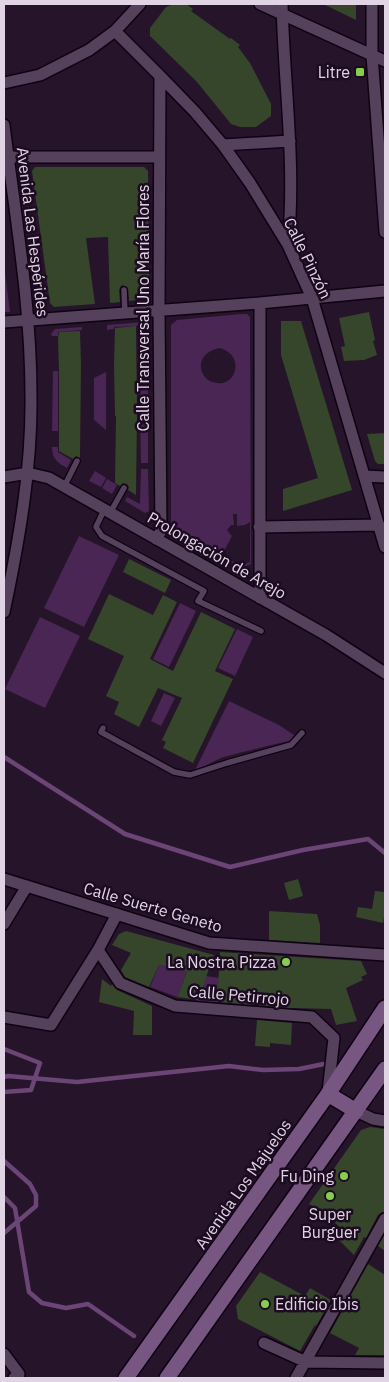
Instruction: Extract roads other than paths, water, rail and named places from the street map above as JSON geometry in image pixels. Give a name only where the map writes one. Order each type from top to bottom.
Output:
[{"type":"street","points":[[4,83],[40,75],[89,50],[115,31],[140,4]]},
{"type":"street","points":[[260,4],[282,9],[385,62]]},
{"type":"street","points":[[372,4],[372,56],[385,232]]},
{"type":"street","points":[[282,9],[290,142],[288,245]]},
{"type":"street","name":"Calle Pinzón","points":[[115,31],[195,112],[223,145],[250,183],[288,245],[312,298],[385,547]]},
{"type":"street","name":"Calle Transversal Uno María Flores","points":[[156,539],[161,532],[159,311],[160,76]]},
{"type":"street","name":"Avenida Las Hespérides","points":[[4,125],[28,321],[32,396],[28,473],[16,552],[4,612]]},
{"type":"street","points":[[223,145],[290,142]]},
{"type":"street","points":[[8,157],[159,157]]},
{"type":"street","points":[[4,322],[125,314],[385,291]]},
{"type":"street","points":[[260,303],[260,598]]},
{"type":"street","points":[[4,477],[28,473]]},
{"type":"street","name":"Prolongación de Arejo","points":[[28,473],[49,478],[326,635],[385,673]]},
{"type":"street","points":[[364,476],[385,477]]},
{"type":"street","points":[[259,527],[379,526]]},
{"type":"street","name":"Calle Suerte Geneto","points":[[4,879],[209,943],[385,955]]},
{"type":"street","points":[[4,924],[27,886]]},
{"type":"street","points":[[4,1017],[51,1025],[98,950],[117,914]]},
{"type":"street","name":"Calle Petirrojo","points":[[98,950],[120,983],[175,1006],[312,1017],[334,1038],[328,1094]]},
{"type":"street","name":"Avenida Los Majuelos","points":[[126,1378],[328,1094],[385,1008]]},
{"type":"street","points":[[167,1378],[385,1069]]},
{"type":"street","points":[[328,1094],[356,1111],[374,1119],[385,1121]]},
{"type":"street","points":[[296,1378],[385,1219]]},
{"type":"street","points":[[264,1343],[306,1362],[385,1363]]},
{"type":"street","points":[[4,1354],[16,1376]]},
{"type":"lane","points":[[124,290],[125,314]]},
{"type":"lane","points":[[64,487],[77,461]]},
{"type":"lane","points":[[124,488],[96,527],[102,536],[204,591],[198,601],[261,631]]},
{"type":"lane","points":[[103,728],[101,732],[161,765],[174,772],[190,775],[291,745],[302,733]]},
{"type":"waterway","points":[[4,757],[125,834],[230,867],[303,850],[368,839],[385,853]]},
{"type":"waterway","points":[[4,1049],[40,1063],[31,1090],[4,1092]]},
{"type":"waterway","points":[[4,1077],[77,1082],[229,1066],[263,1070],[299,1069],[324,1064]]},
{"type":"waterway","points":[[4,1161],[30,1184],[36,1195],[36,1206],[4,1233]]},
{"type":"waterway","points":[[4,1197],[15,1208],[29,1292],[42,1303],[66,1308],[88,1304],[134,1336]]},
{"type":"place","name":"Litre","points":[[360,72]]},
{"type":"place","name":"La Nostra Pizza","points":[[286,962]]},
{"type":"place","name":"Fu Ding","points":[[344,1176]]},
{"type":"place","name":"Super Burguer","points":[[330,1196]]},
{"type":"place","name":"Edificio Ibis","points":[[265,1304]]}]
